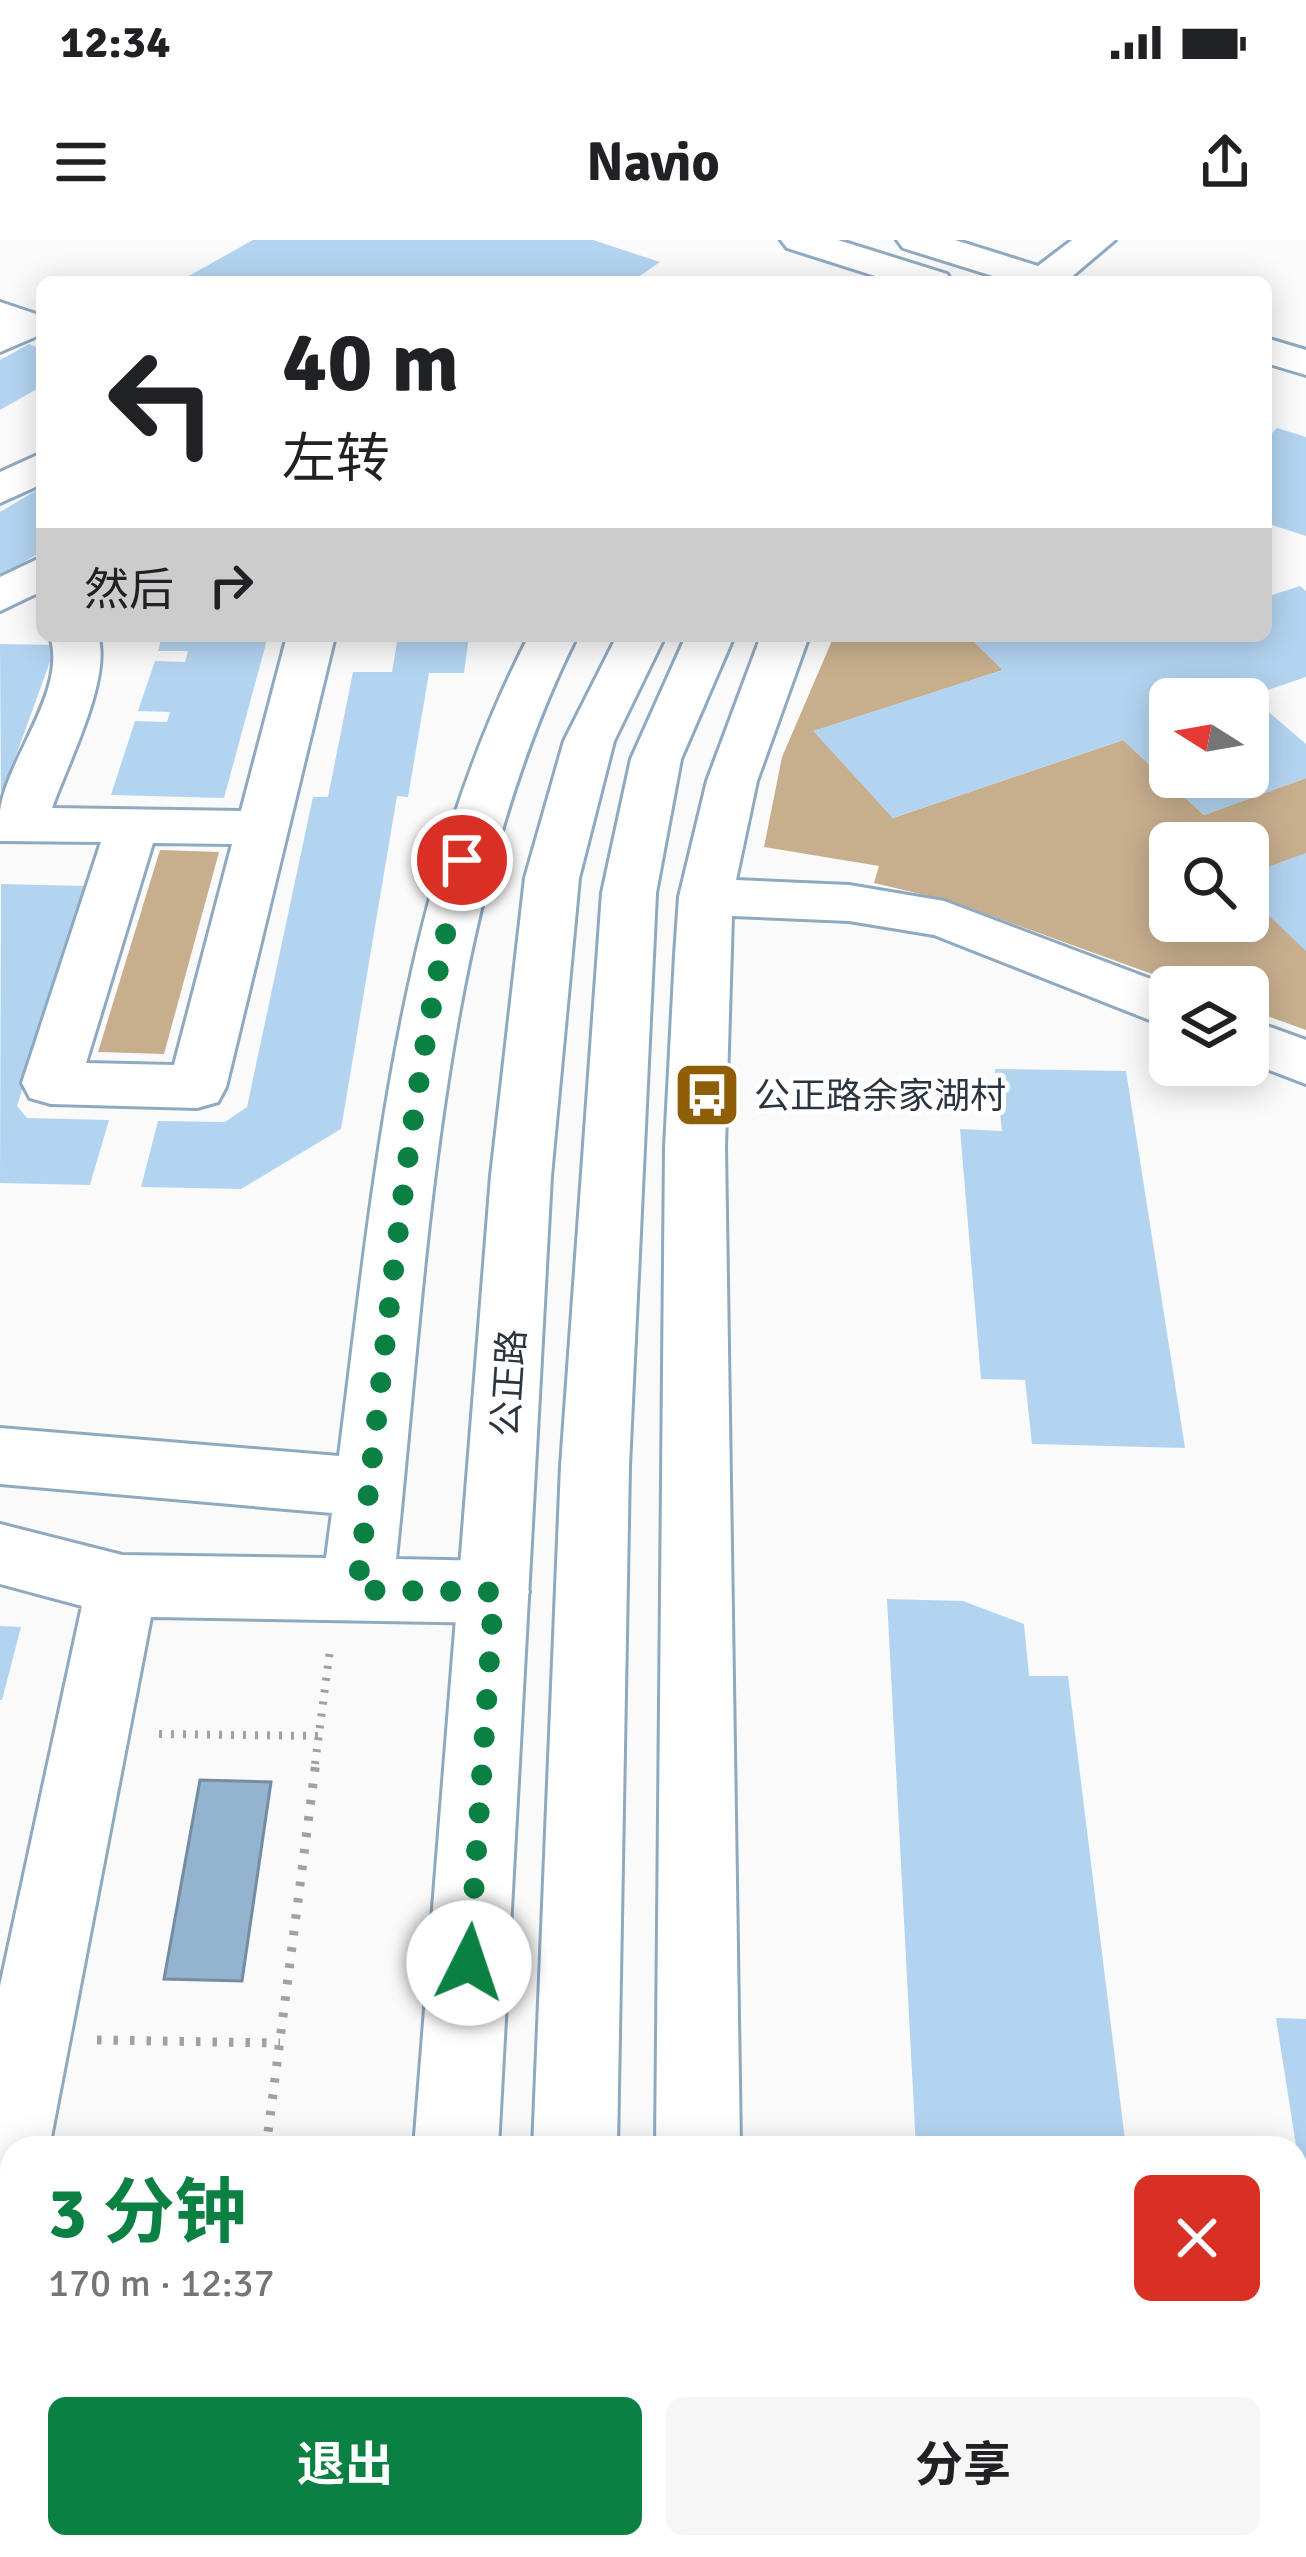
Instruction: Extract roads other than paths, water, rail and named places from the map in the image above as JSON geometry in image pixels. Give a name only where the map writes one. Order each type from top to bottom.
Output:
[{"type":"main road","points":[[782,240],[808,255],[827,276]]},
{"type":"main road","points":[[800,240],[914,276]]},
{"type":"main road","points":[[916,240],[980,273],[1022,240]]},
{"type":"main road","points":[[1052,276],[1096,240]]},
{"type":"main road","points":[[0,314],[29,325],[0,340]]},
{"type":"main road","points":[[1272,352],[1306,363]]},
{"type":"main road","points":[[1272,387],[1306,398]]},
{"type":"main road","points":[[0,490],[36,469]]},
{"type":"main road","points":[[15,603],[36,578]]},
{"type":"main road","points":[[76,642],[75,676],[10,824],[262,828]]},
{"type":"main road","points":[[132,826],[51,1083],[197,1087],[308,642]]},
{"type":"main road","points":[[347,1590],[370,1487],[407,1172],[445,932],[488,781],[529,679],[550,642]]},
{"type":"main road","name":"公正路","points":[[457,2136],[521,1176],[552,878],[589,742],[638,642]]},
{"type":"main road","points":[[575,2136],[595,1466],[629,893],[656,759],[707,642]]},
{"type":"main road","points":[[698,2136],[695,1147],[706,897],[732,781],[783,642]]},
{"type":"main road","points":[[706,897],[849,903],[944,919],[1149,1000]]},
{"type":"main road","points":[[1269,1048],[1306,1063]]},
{"type":"main road","points":[[0,1456],[370,1487]]},
{"type":"main road","points":[[0,1554],[122,1586],[494,1592]]},
{"type":"main road","points":[[9,2136],[122,1586]]},
{"type":"water","points":[[200,1780],[271,1782],[242,1981],[164,1979]]},
{"type":"place","name":"公正路余家湖村","points":[[707,1095]]}]
